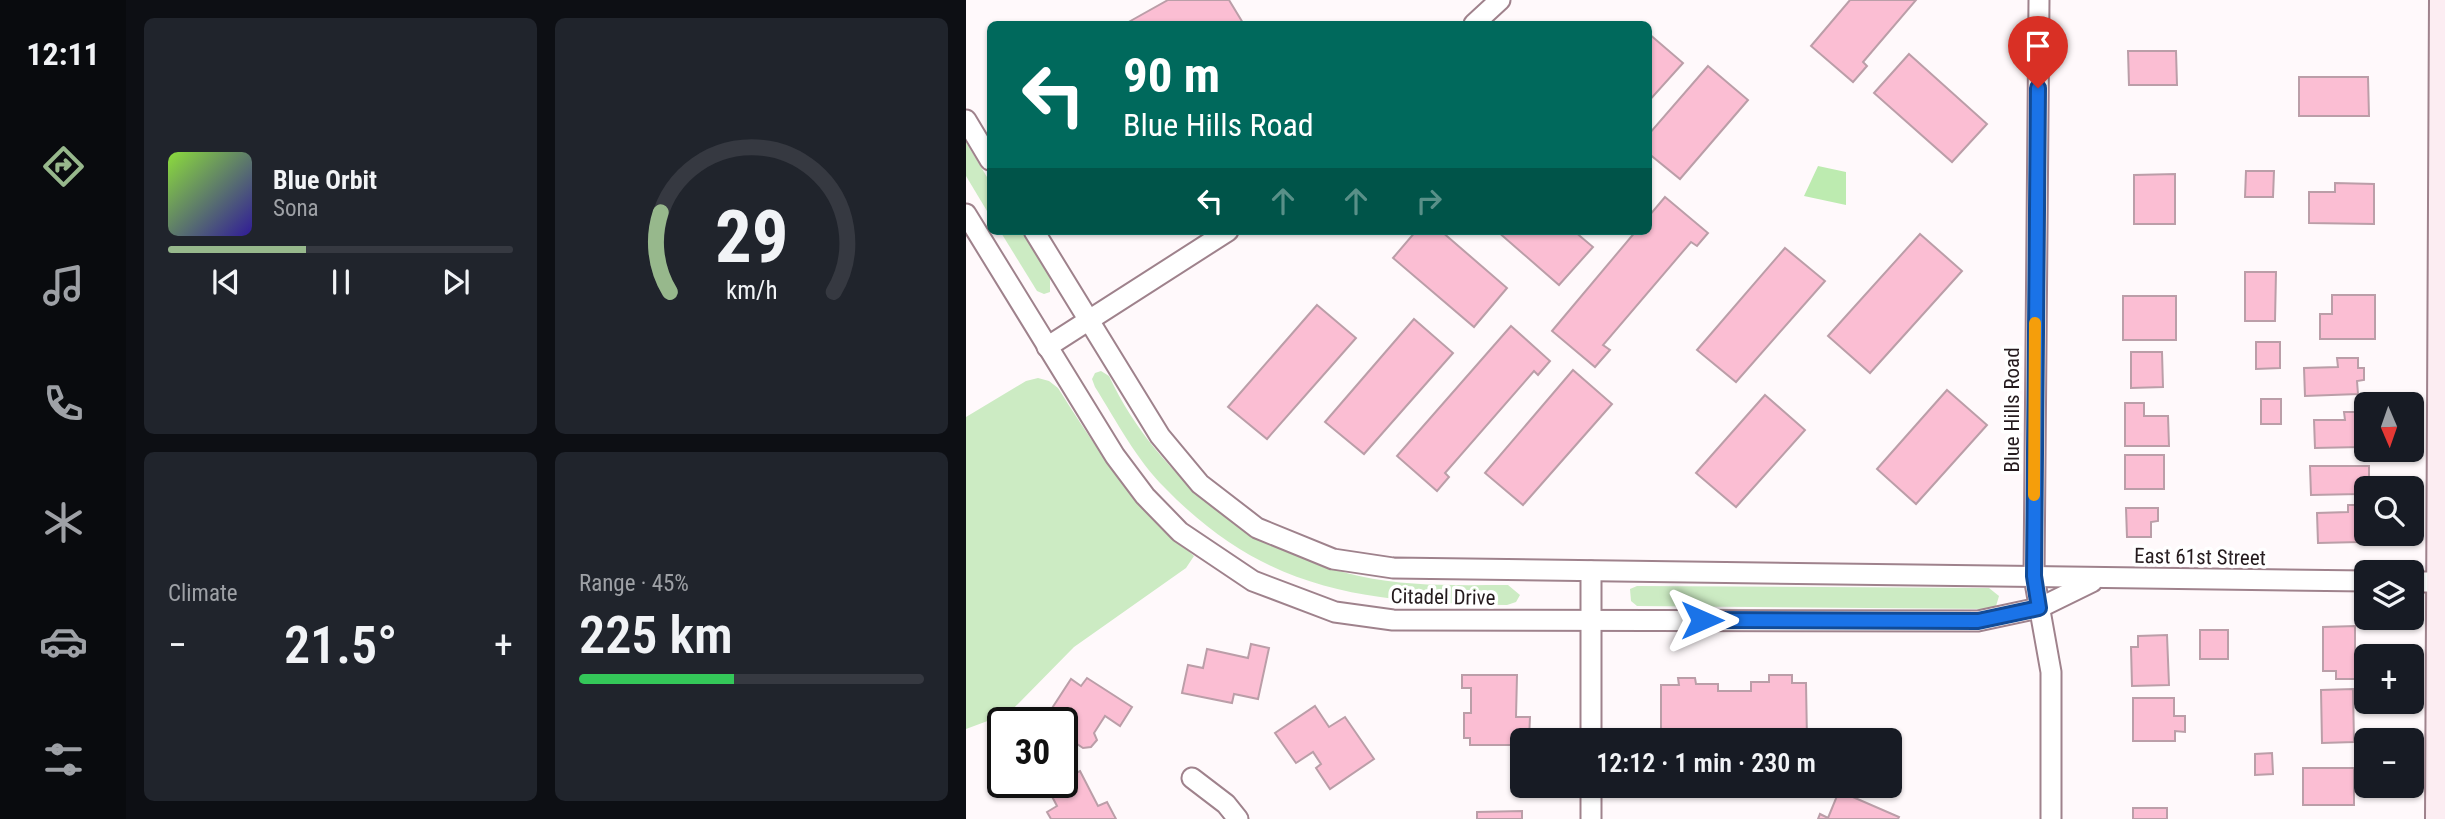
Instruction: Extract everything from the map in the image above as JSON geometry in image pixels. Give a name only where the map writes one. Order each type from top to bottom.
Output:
[{"type":"main road","points":[[2440,819],[2444,0]]},
{"type":"street","points":[[1477,21],[1500,0]]},
{"type":"street","name":"Blue Hills Road","points":[[2039,0],[2034,576],[2051,672],[2051,819]]},
{"type":"street","points":[[966,120],[987,155]]},
{"type":"street","name":"Citadel Drive","points":[[966,214],[1115,456],[1145,496],[1180,532],[1253,581],[1335,612],[1393,620],[1978,621],[2039,608],[2103,578]]},
{"type":"street","name":"Citadel Drive","points":[[1036,235],[1160,436],[1200,484],[1257,528],[1333,559],[1393,568],[2034,576]]},
{"type":"street","points":[[1047,347],[1222,235]]},
{"type":"street","points":[[1591,571],[1591,728]]},
{"type":"street","name":"East 61st Street","points":[[2034,576],[2354,581]]},
{"type":"street","points":[[2424,582],[2443,582]]},
{"type":"street","points":[[1192,778],[1226,804],[1238,819]]},
{"type":"street","points":[[1591,798],[1591,819]]},
{"type":"shaded area","points":[[966,142],[987,177],[987,211],[966,176]]},
{"type":"shaded area","points":[[1818,166],[1846,172],[1846,205],[1804,196]]},
{"type":"shaded area","points":[[1002,235],[1024,235],[1050,277],[1050,292],[1044,294],[1037,291]]},
{"type":"shaded area","points":[[1101,371],[1109,376],[1129,412],[1153,446],[1181,477],[1212,505],[1245,529],[1281,549],[1319,565],[1377,580],[1415,584],[1508,585],[1520,595],[1516,602],[1507,605],[1365,595],[1322,585],[1282,571],[1242,551],[1204,523],[1165,488],[1145,465],[1095,387],[1092,379],[1095,373]]},
{"type":"shaded area","points":[[1038,378],[1049,381],[1058,388],[1119,478],[1153,517],[1194,556],[1186,568],[1074,647],[1015,707],[987,707],[987,721],[966,729],[966,417],[1026,381]]},
{"type":"shaded area","points":[[1637,586],[1989,588],[1999,596],[1996,606],[1990,609],[1637,606],[1631,601],[1630,589]]},
{"type":"building","points":[[1168,0],[1229,0],[1242,21],[1130,21]]},
{"type":"building","points":[[1850,0],[1916,0],[1863,62],[1867,66],[1853,82],[1811,46]]},
{"type":"building","points":[[1652,36],[1683,63],[1652,98]]},
{"type":"building","points":[[2128,51],[2176,51],[2177,85],[2129,85]]},
{"type":"building","points":[[1909,54],[1987,124],[1952,162],[1874,93]]},
{"type":"building","points":[[1708,66],[1748,100],[1680,179],[1652,156],[1652,130]]},
{"type":"building","points":[[2299,77],[2368,77],[2369,116],[2299,116]]},
{"type":"building","points":[[2246,171],[2274,171],[2273,197],[2245,197]]},
{"type":"building","points":[[2175,174],[2175,224],[2134,224],[2134,175]]},
{"type":"building","points":[[2335,183],[2374,184],[2374,224],[2309,223],[2309,192],[2335,192]]},
{"type":"building","points":[[1665,197],[1708,233],[1697,246],[1691,242],[1603,345],[1610,350],[1595,367],[1552,331],[1633,235],[1652,235],[1652,212]]},
{"type":"building","points":[[1920,234],[1962,271],[1870,373],[1828,336]]},
{"type":"building","points":[[1413,235],[1446,235],[1507,288],[1474,327],[1393,258]]},
{"type":"building","points":[[1502,235],[1579,235],[1593,247],[1559,285]]},
{"type":"building","points":[[1785,248],[1825,281],[1736,382],[1697,350]]},
{"type":"building","points":[[2245,272],[2276,272],[2275,321],[2245,321]]},
{"type":"building","points":[[2332,295],[2375,295],[2375,339],[2320,339],[2320,314],[2332,314]]},
{"type":"building","points":[[2123,296],[2176,296],[2176,340],[2123,340]]},
{"type":"building","points":[[1317,305],[1356,338],[1267,439],[1228,407]]},
{"type":"building","points":[[1414,319],[1453,353],[1364,454],[1325,422]]},
{"type":"building","points":[[1511,326],[1550,361],[1538,375],[1534,371],[1445,473],[1449,477],[1437,491],[1397,456]]},
{"type":"building","points":[[2256,342],[2280,342],[2280,368],[2256,369]]},
{"type":"building","points":[[2131,352],[2162,352],[2163,387],[2131,388]]},
{"type":"building","points":[[2337,358],[2358,358],[2358,368],[2364,368],[2364,380],[2357,381],[2358,392],[2305,396],[2304,368],[2338,367]]},
{"type":"building","points":[[1573,370],[1612,404],[1523,505],[1485,473]]},
{"type":"building","points":[[1947,390],[1987,425],[1916,504],[1877,469]]},
{"type":"building","points":[[1765,395],[1805,430],[1736,507],[1696,473]]},
{"type":"building","points":[[2261,399],[2281,399],[2281,424],[2261,424]]},
{"type":"building","points":[[2125,403],[2144,403],[2144,416],[2168,416],[2169,446],[2125,446]]},
{"type":"building","points":[[2344,412],[2354,412],[2354,447],[2315,448],[2314,420],[2345,420]]},
{"type":"building","points":[[2125,455],[2164,455],[2164,489],[2125,489]]},
{"type":"building","points":[[2310,466],[2369,466],[2369,476],[2354,476],[2354,494],[2311,495]]},
{"type":"building","points":[[2348,505],[2354,505],[2354,542],[2318,543],[2317,513],[2348,512]]},
{"type":"building","points":[[2126,508],[2158,508],[2158,521],[2151,522],[2151,537],[2127,537]]},
{"type":"building","points":[[2354,626],[2354,679],[2336,679],[2336,671],[2323,671],[2323,627]]},
{"type":"building","points":[[2200,630],[2228,630],[2228,659],[2200,659]]},
{"type":"building","points":[[2167,635],[2169,685],[2132,686],[2131,647],[2138,647],[2138,636]]},
{"type":"building","points":[[1251,644],[1269,648],[1258,699],[1234,694],[1232,703],[1182,693],[1188,665],[1203,668],[1207,649],[1248,658]]},
{"type":"building","points":[[1462,675],[1517,675],[1516,717],[1530,717],[1530,728],[1510,728],[1510,745],[1470,745],[1470,738],[1464,738],[1464,713],[1471,713],[1471,688],[1462,688]]},
{"type":"building","points":[[1769,675],[1792,675],[1792,683],[1806,683],[1807,728],[1661,728],[1661,685],[1679,685],[1678,678],[1695,678],[1696,684],[1718,684],[1718,691],[1751,691],[1751,682],[1769,682]]},
{"type":"building","points":[[1087,678],[1132,707],[1120,726],[1105,716],[1094,733],[1097,740],[1091,747],[1083,748],[1078,745],[1078,707],[1053,707],[1071,679],[1081,686]]},
{"type":"building","points":[[2353,689],[2354,742],[2322,743],[2321,690]]},
{"type":"building","points":[[2133,698],[2174,698],[2174,716],[2185,716],[2185,732],[2175,731],[2175,741],[2133,741]]},
{"type":"building","points":[[1315,706],[1329,727],[1345,717],[1374,759],[1330,789],[1316,768],[1321,764],[1313,752],[1296,763],[1275,733]]},
{"type":"building","points":[[2272,753],[2273,774],[2255,775],[2255,754]]},
{"type":"building","points":[[2303,768],[2354,768],[2354,805],[2303,805]]},
{"type":"building","points":[[1080,771],[1098,806],[1107,802],[1116,819],[1051,819],[1047,812],[1057,806],[1053,798],[1078,798]]},
{"type":"building","points":[[1836,798],[1855,798],[1899,817],[1818,819],[1820,814],[1828,818]]},
{"type":"building","points":[[2133,808],[2167,808],[2167,819],[2133,819]]},
{"type":"building","points":[[1522,811],[1522,819],[1477,819],[1477,812]]},
{"type":"slow traffic","points":[[2034,495],[2035,323]]},
{"type":"route","points":[[1702,620],[1978,621],[2012,616],[2039,608],[2034,576],[2038,88]]}]
